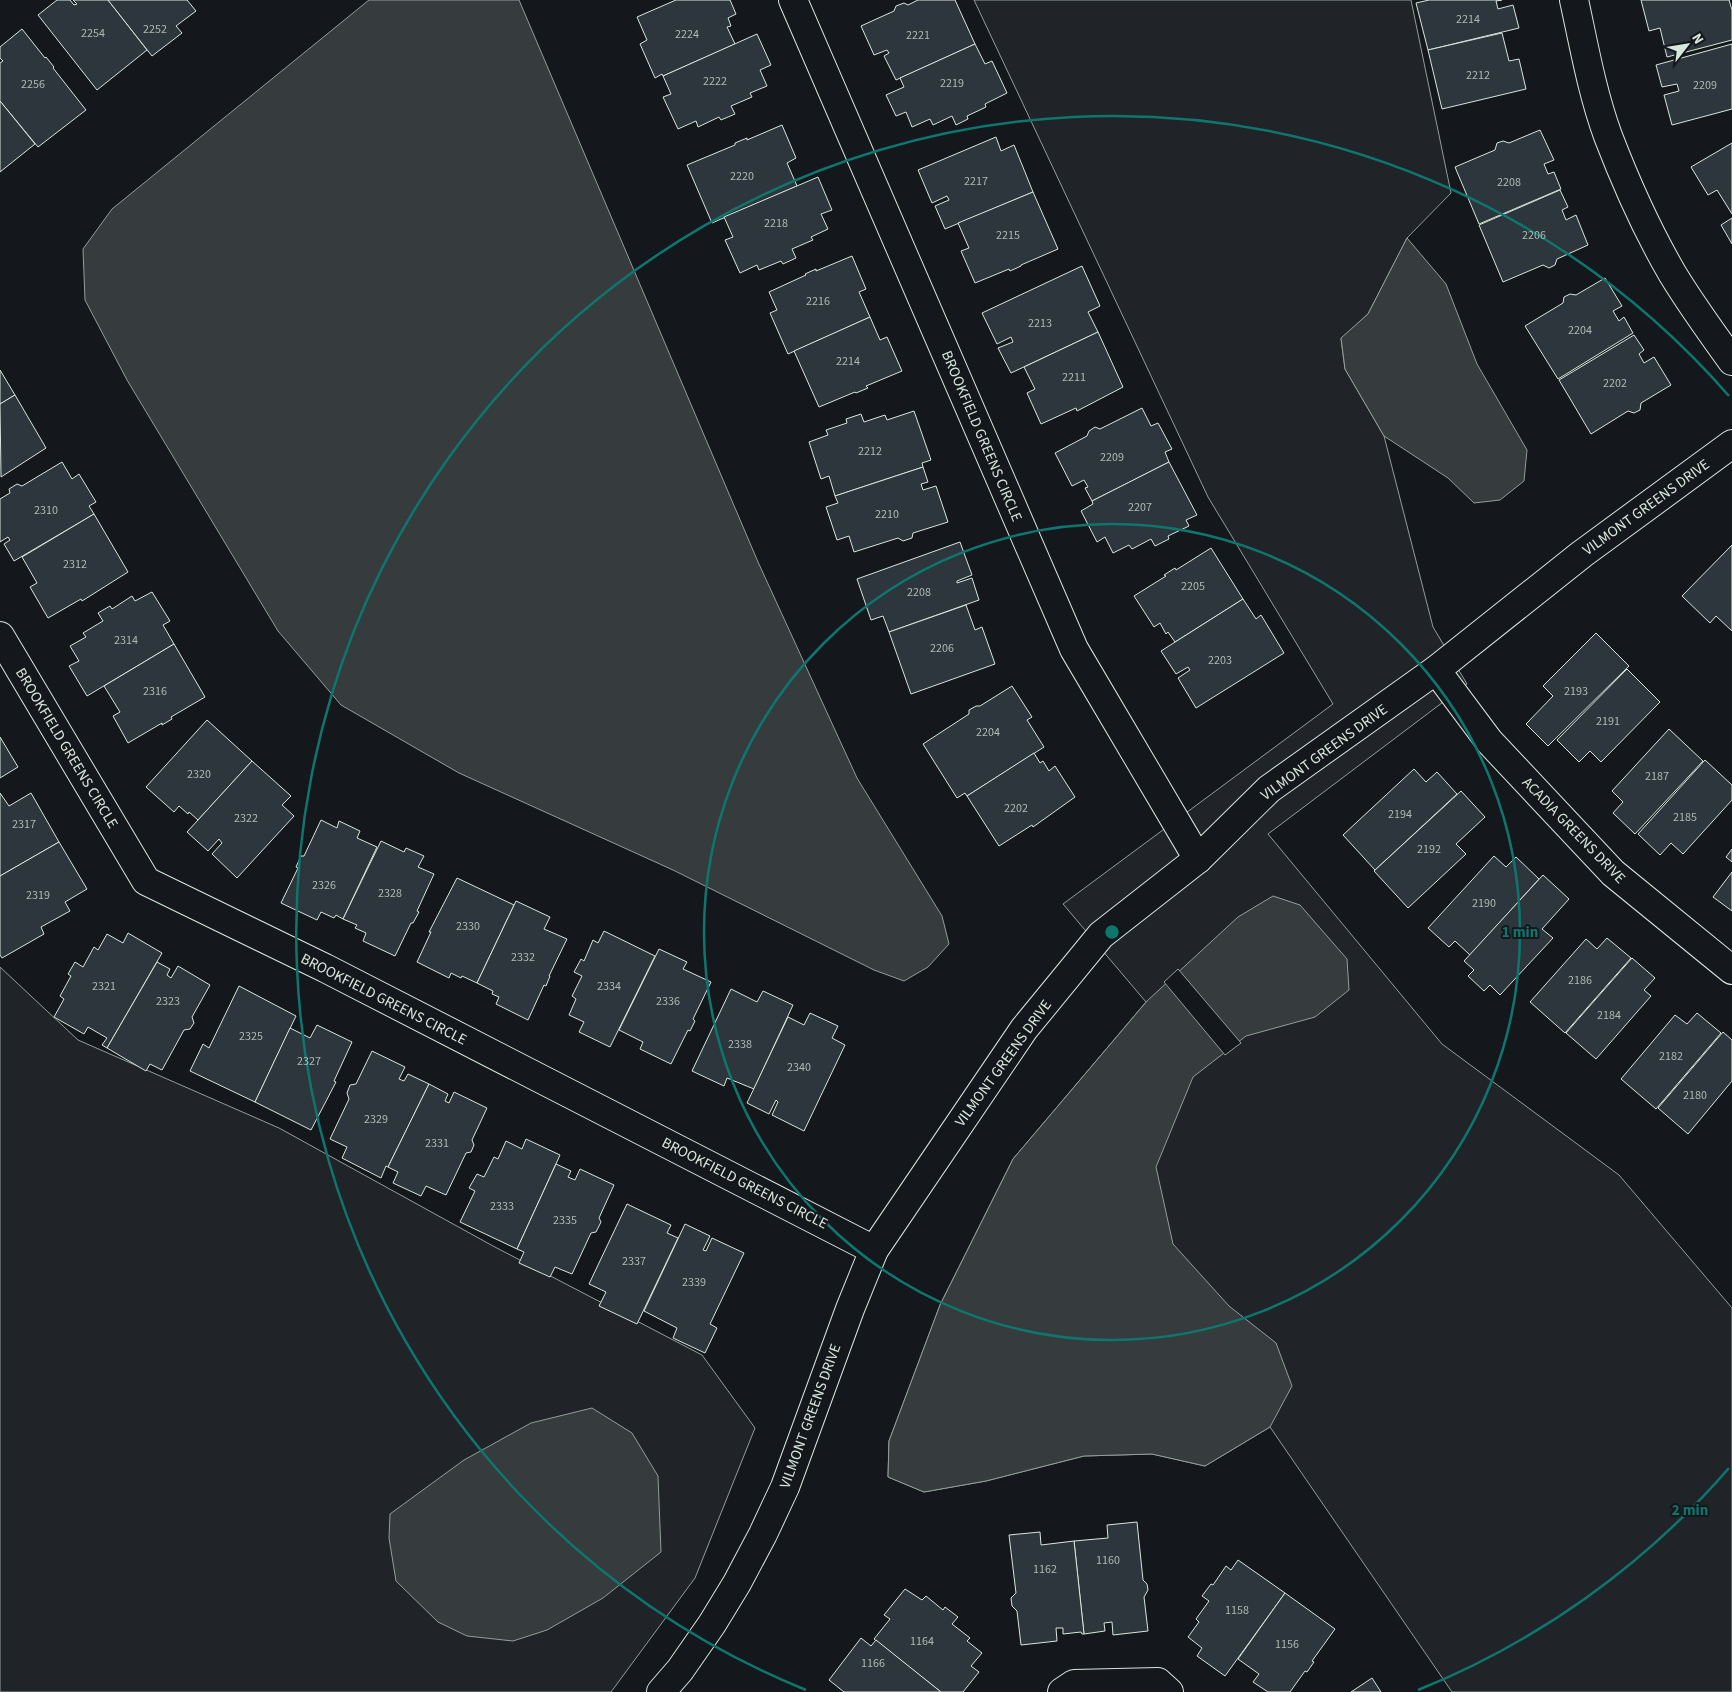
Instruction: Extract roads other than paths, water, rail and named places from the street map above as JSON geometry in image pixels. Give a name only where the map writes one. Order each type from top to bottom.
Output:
[{"type":"street","name":"BROOKFIELD GREENS CIRCLE","points":[[794,0],[1074,649],[1198,859]]},
{"type":"street","points":[[1574,0],[1589,73],[1608,134],[1626,180],[1648,230],[1673,274],[1732,360]]},
{"type":"street","name":"VILMONT GREENS DRIVE","points":[[661,1692],[680,1670],[712,1624],[737,1584],[763,1534],[785,1487],[846,1318],[874,1250],[1018,1037],[1101,935],[1198,859],[1269,789],[1436,670],[1582,554],[1732,444]]},
{"type":"street","name":"BROOKFIELD GREENS CIRCLE","points":[[0,636],[146,882],[325,968],[874,1250]]},
{"type":"street","name":"ACADIA GREENS DRIVE","points":[[1436,670],[1489,741],[1613,873],[1732,970]]},
{"type":"street","points":[[1062,1692],[1074,1684],[1158,1682],[1169,1692]]}]
